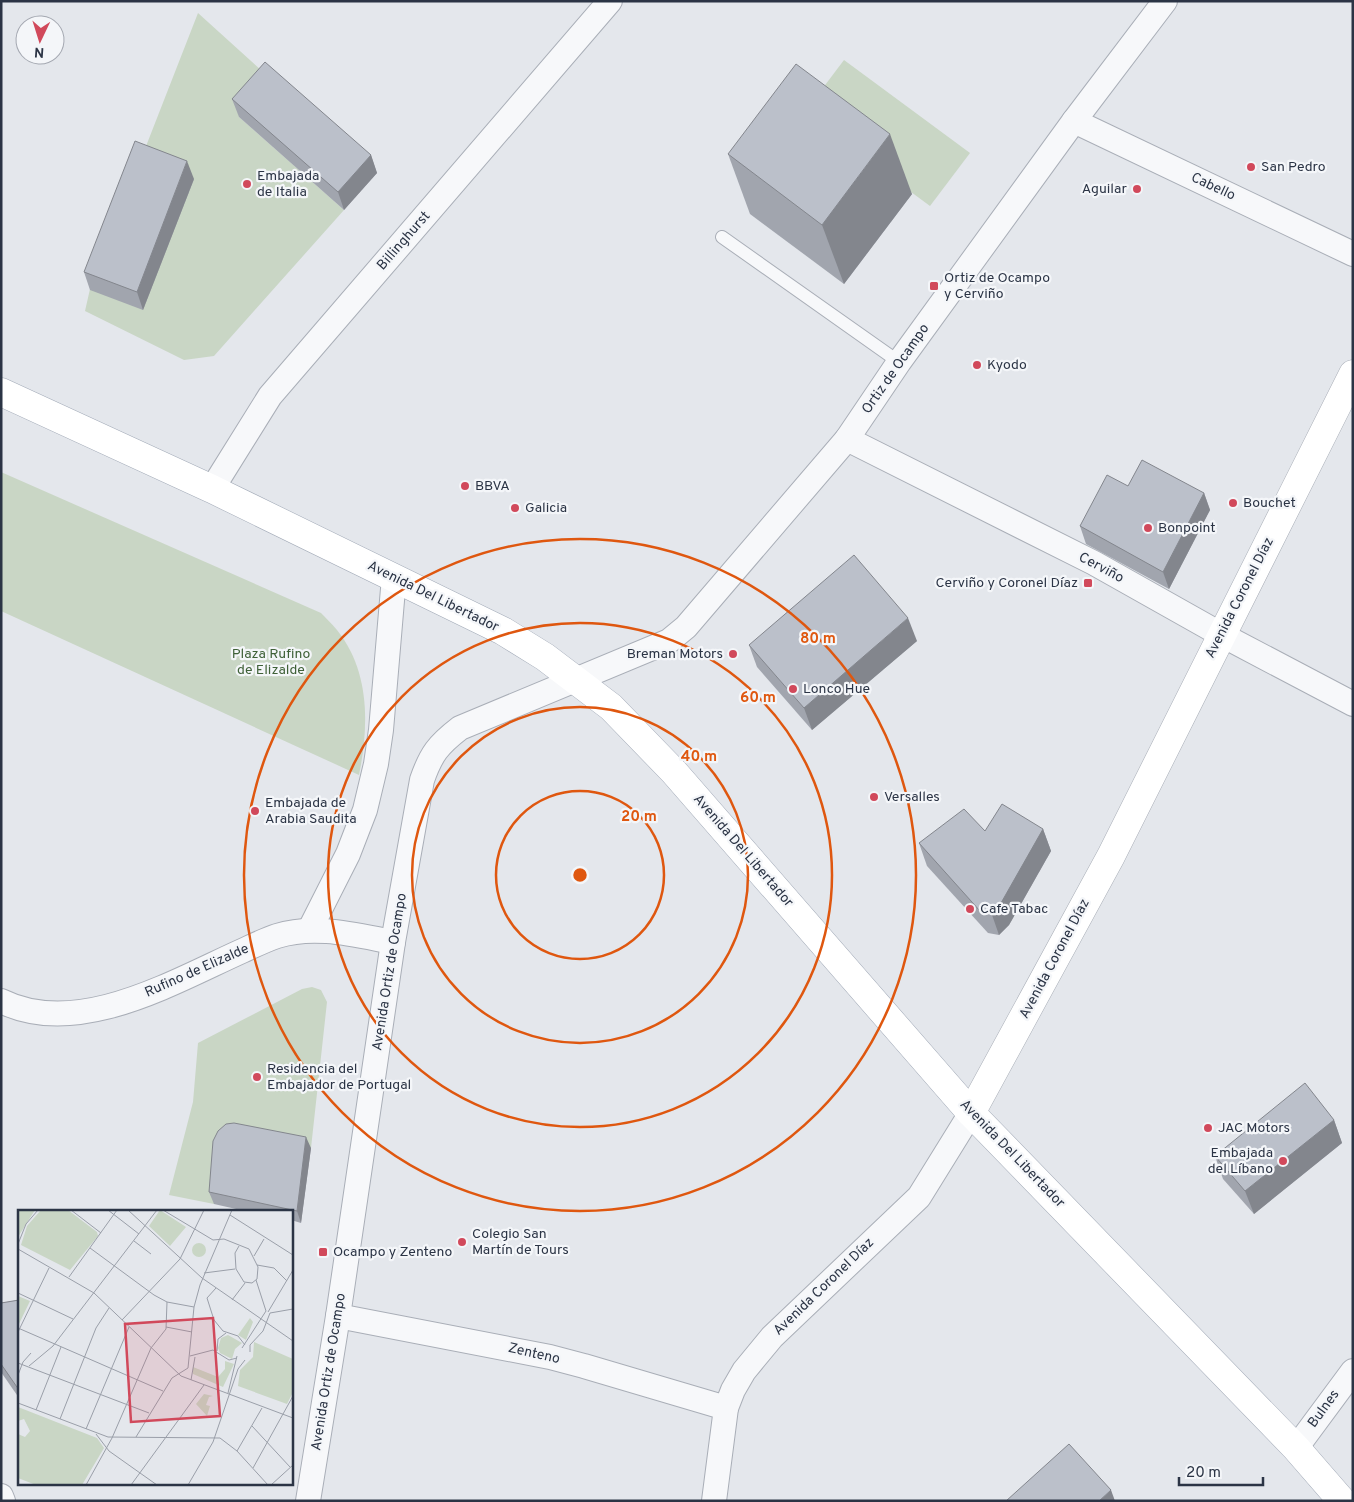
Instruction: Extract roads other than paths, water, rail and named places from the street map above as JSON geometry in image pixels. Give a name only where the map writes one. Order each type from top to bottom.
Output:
[{"type":"main road","name":"Avenida Coronel Díaz","points":[[971,1113],[1111,856],[1353,374]]},
{"type":"main road","name":"Avenida Del Libertador","points":[[1,392],[212,490],[503,631],[545,657],[611,708],[674,772],[971,1113],[1296,1448],[1342,1501]]},
{"type":"street","name":"Billinghurst","points":[[212,490],[270,396],[610,1]]},
{"type":"street","name":"Ortiz de Ocampo","points":[[576,680],[669,641],[686,627],[846,439],[899,362],[1074,121],[1165,1]]},
{"type":"street","name":"Cabello","points":[[1074,121],[1353,254]]},
{"type":"street","name":"Cerviño","points":[[846,439],[1094,563],[1222,635],[1353,704]]},
{"type":"street","points":[[310,929],[348,854],[365,810],[374,774],[381,730],[394,577]]},
{"type":"street","name":"Avenida Ortiz de Ocampo","points":[[308,1501],[338,1316],[393,942],[420,789],[428,761],[442,742],[460,728],[576,680]]},
{"type":"street","name":"Rufino de Elizalde","points":[[1,1001],[32,1010],[66,1014],[100,1010],[137,998],[277,936],[310,929],[348,933],[393,942]]},
{"type":"street","name":"Avenida Coronel Díaz","points":[[714,1501],[726,1408],[733,1390],[744,1371],[772,1337],[919,1197],[971,1113]]},
{"type":"street","name":"Zenteno","points":[[338,1316],[550,1357],[726,1408]]},
{"type":"street","name":"Bulnes","points":[[1296,1448],[1353,1371]]},
{"type":"street","points":[[1,1496],[3,1501]]},
{"type":"lane","points":[[722,237],[899,362]]},
{"type":"place","name":"San Pedro","points":[[1251,167]]},
{"type":"place","name":"Embajada de Italia","points":[[247,184]]},
{"type":"place","name":"Aguilar","points":[[1137,189]]},
{"type":"place","name":"Ortiz de Ocampo y Cerviño","points":[[934,286]]},
{"type":"place","name":"Kyodo","points":[[977,365]]},
{"type":"place","name":"BBVA","points":[[465,486]]},
{"type":"place","name":"Bouchet","points":[[1233,503]]},
{"type":"place","name":"Galicia","points":[[515,508]]},
{"type":"place","name":"Bonpoint","points":[[1148,528]]},
{"type":"place","name":"Cerviño y Coronel Díaz","points":[[1088,583]]},
{"type":"place","name":"Breman Motors","points":[[733,654]]},
{"type":"place","name":"Lonco Hue","points":[[793,689]]},
{"type":"place","name":"Versalles","points":[[874,797]]},
{"type":"place","name":"Embajada de Arabia Saudita","points":[[255,811]]},
{"type":"place","name":"Cafe Tabac","points":[[970,909]]},
{"type":"place","name":"Residencia del Embajador de Portugal","points":[[257,1077]]},
{"type":"place","name":"JAC Motors","points":[[1208,1128]]},
{"type":"place","name":"Embajada del Líbano","points":[[1283,1161]]},
{"type":"place","name":"Colegio San Martín de Tours","points":[[462,1242]]},
{"type":"place","name":"Ocampo y Zenteno","points":[[323,1252]]},
{"type":"park label","name":"Plaza Rufino de Elizalde","points":[[271,662]]}]
